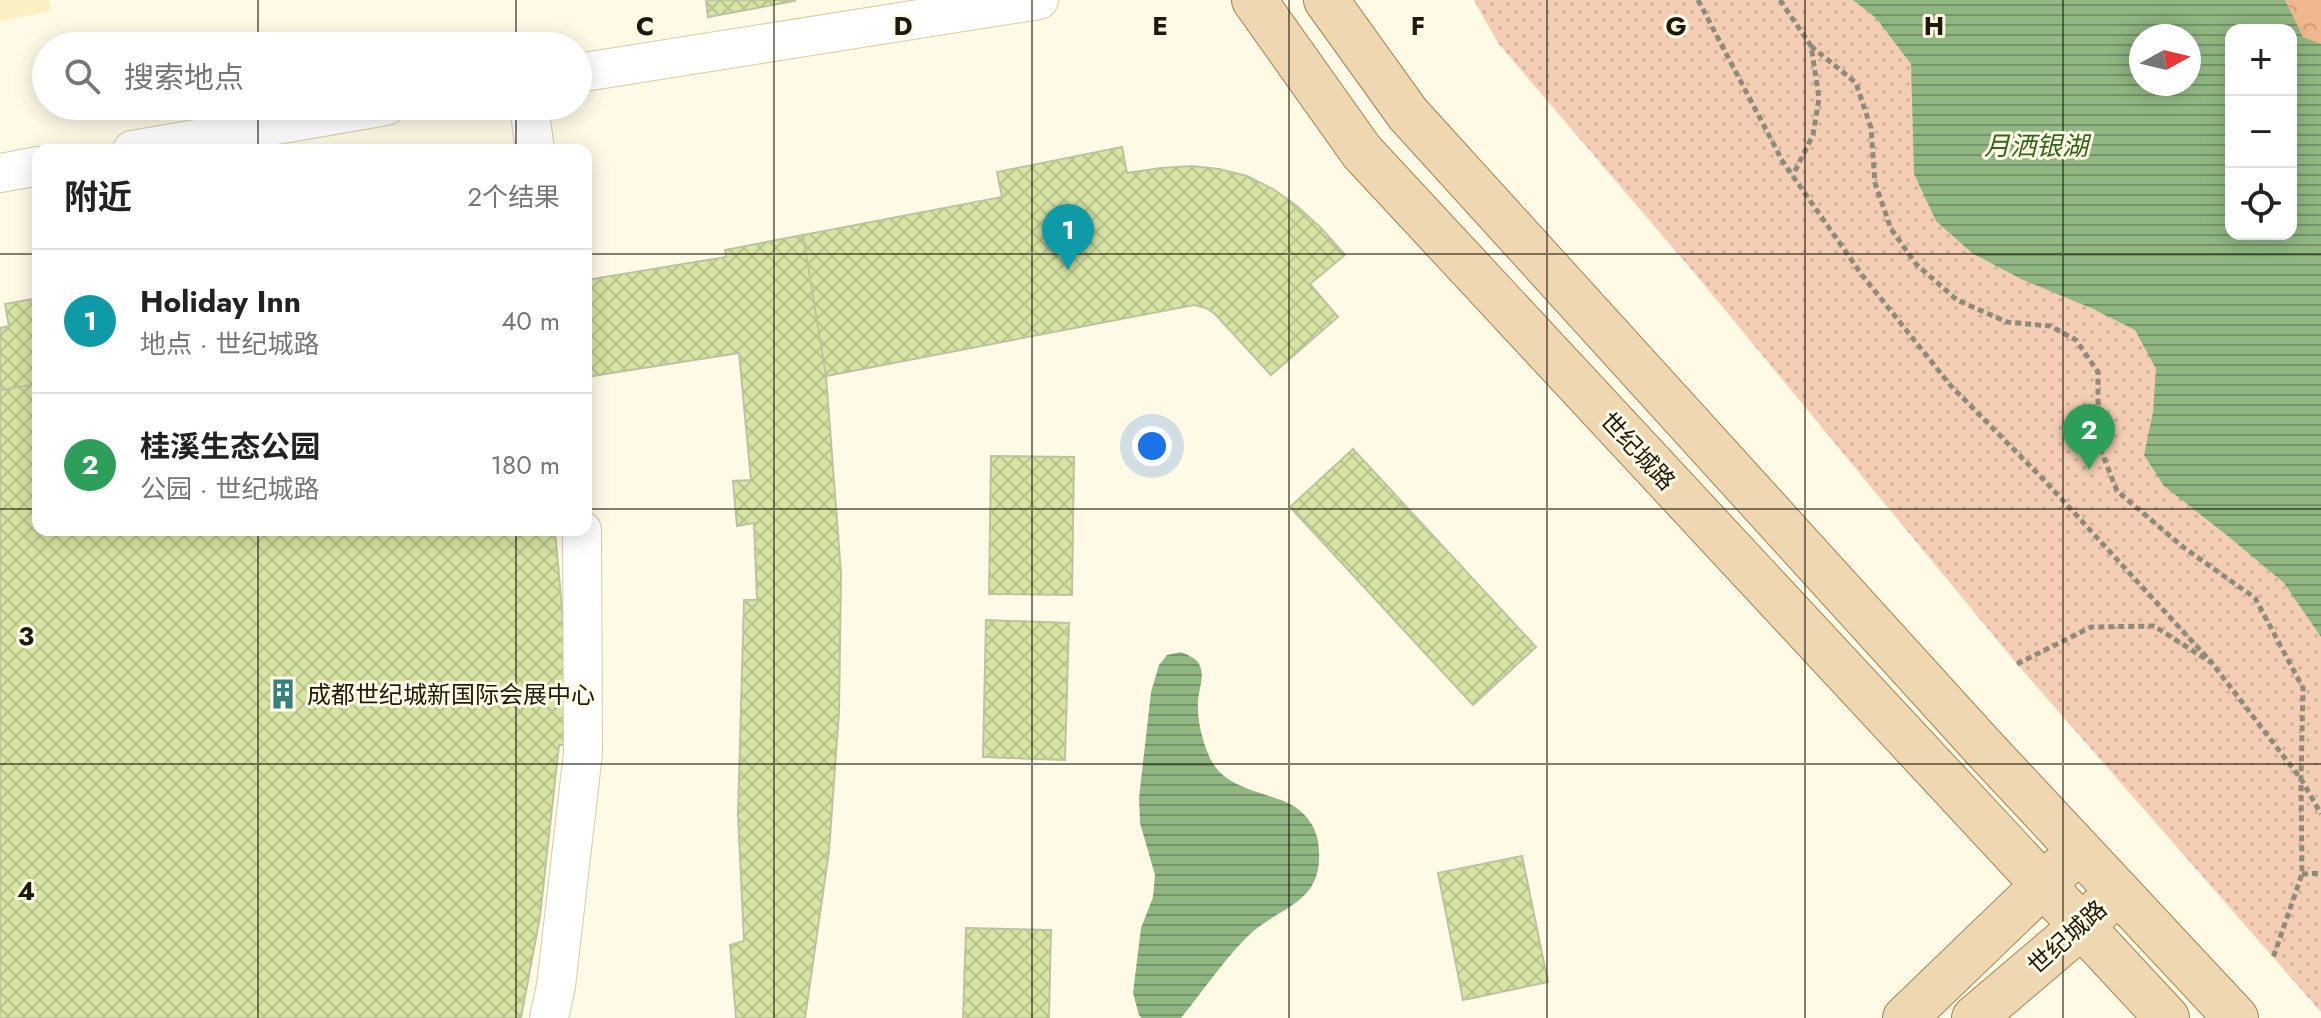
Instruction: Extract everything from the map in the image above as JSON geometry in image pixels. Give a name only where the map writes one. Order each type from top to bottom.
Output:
[{"type":"main road","name":"世纪城路","points":[[1254,0],[1362,152],[2167,1018]]},
{"type":"main road","name":"世纪城路","points":[[1326,0],[1408,114],[2117,891],[2082,926],[1974,1018]]},
{"type":"main road","points":[[1905,1018],[2079,850]]},
{"type":"main road","points":[[2117,891],[2236,1018]]},
{"type":"street","points":[[592,71],[1039,0]]},
{"type":"street","points":[[167,144],[305,120]]},
{"type":"street","points":[[531,120],[534,144]]},
{"type":"street","points":[[0,173],[32,167]]},
{"type":"street","points":[[549,1018],[556,986],[583,753],[582,536]]},
{"type":"path","points":[[1698,0],[1783,162],[1862,275],[1951,386],[2045,481],[2212,663],[2301,779],[2321,814]]},
{"type":"path","points":[[1780,0],[1811,46],[1856,83],[1871,128],[1875,183],[1891,229],[1916,264],[1957,300],[2007,322],[2050,326],[2076,340],[2098,372],[2098,443],[2117,491],[2183,547],[2255,598],[2303,688],[2302,874],[2273,958]]},
{"type":"path","points":[[1793,175],[1813,135],[1819,98],[1811,46]]},
{"type":"path","points":[[2017,664],[2091,627],[2154,626],[2212,663]]},
{"type":"path","points":[[2302,874],[2321,873]]},
{"type":"shaded area","points":[[0,0],[49,0],[51,11],[0,21]]},
{"type":"shaded area","points":[[1474,0],[2321,0],[2321,1012],[2017,664],[1697,276],[1498,43]]},
{"type":"green space","points":[[2285,0],[2321,0],[2321,44],[2303,37]]},
{"type":"water","name":"月洒银湖","points":[[1853,0],[2285,0],[2297,24],[2225,24],[2225,240],[2297,240],[2297,25],[2303,37],[2321,44],[2321,637],[2284,583],[2164,486],[2144,455],[2153,412],[2156,369],[2135,330],[2021,279],[1972,253],[1936,221],[1914,174],[1911,64],[1876,18]]},
{"type":"water","points":[[1181,652],[1199,663],[1202,679],[1198,702],[1199,723],[1206,750],[1215,767],[1233,782],[1290,804],[1300,811],[1315,830],[1319,863],[1308,891],[1247,937],[1181,1018],[1142,1018],[1133,993],[1141,928],[1153,897],[1155,875],[1140,823],[1139,798],[1151,692],[1159,665],[1167,655]]},
{"type":"building","points":[[706,0],[795,0],[795,1],[708,17]]},
{"type":"building","points":[[1122,147],[1127,173],[1192,166],[1219,169],[1247,176],[1297,206],[1345,255],[1310,284],[1338,317],[1271,375],[1215,314],[1194,305],[826,376],[803,235],[1002,197],[997,172]]},
{"type":"building","points":[[803,235],[826,376],[841,573],[839,712],[829,851],[805,1018],[736,1018],[730,945],[744,941],[738,815],[744,600],[757,600],[754,523],[737,526],[733,481],[751,480],[739,353],[592,376],[592,279],[726,257],[725,250]]},
{"type":"building","points":[[32,299],[32,385],[0,390],[0,328],[9,326],[5,304]]},
{"type":"building","name":"成都世纪城新国际会展中心","points":[[32,385],[32,536],[556,536],[565,644],[567,745],[559,745],[540,916],[521,1018],[0,1018],[0,390]]},
{"type":"building","points":[[1353,449],[1536,647],[1473,705],[1290,507]]},
{"type":"building","points":[[991,456],[1074,457],[1072,595],[989,594]]},
{"type":"building","points":[[986,620],[1069,623],[1065,760],[983,757]]},
{"type":"building","points":[[1522,856],[1548,982],[1463,1000],[1438,873]]},
{"type":"building","points":[[966,928],[1051,930],[1049,1018],[963,1018]]},
{"type":"place","name":"Holiday Inn","points":[[1068,270]]},
{"type":"place","name":"桂溪生态公园","points":[[2089,470]]},
{"type":"place","name":"成都世纪城新国际会展中心","points":[[283,694]]}]
